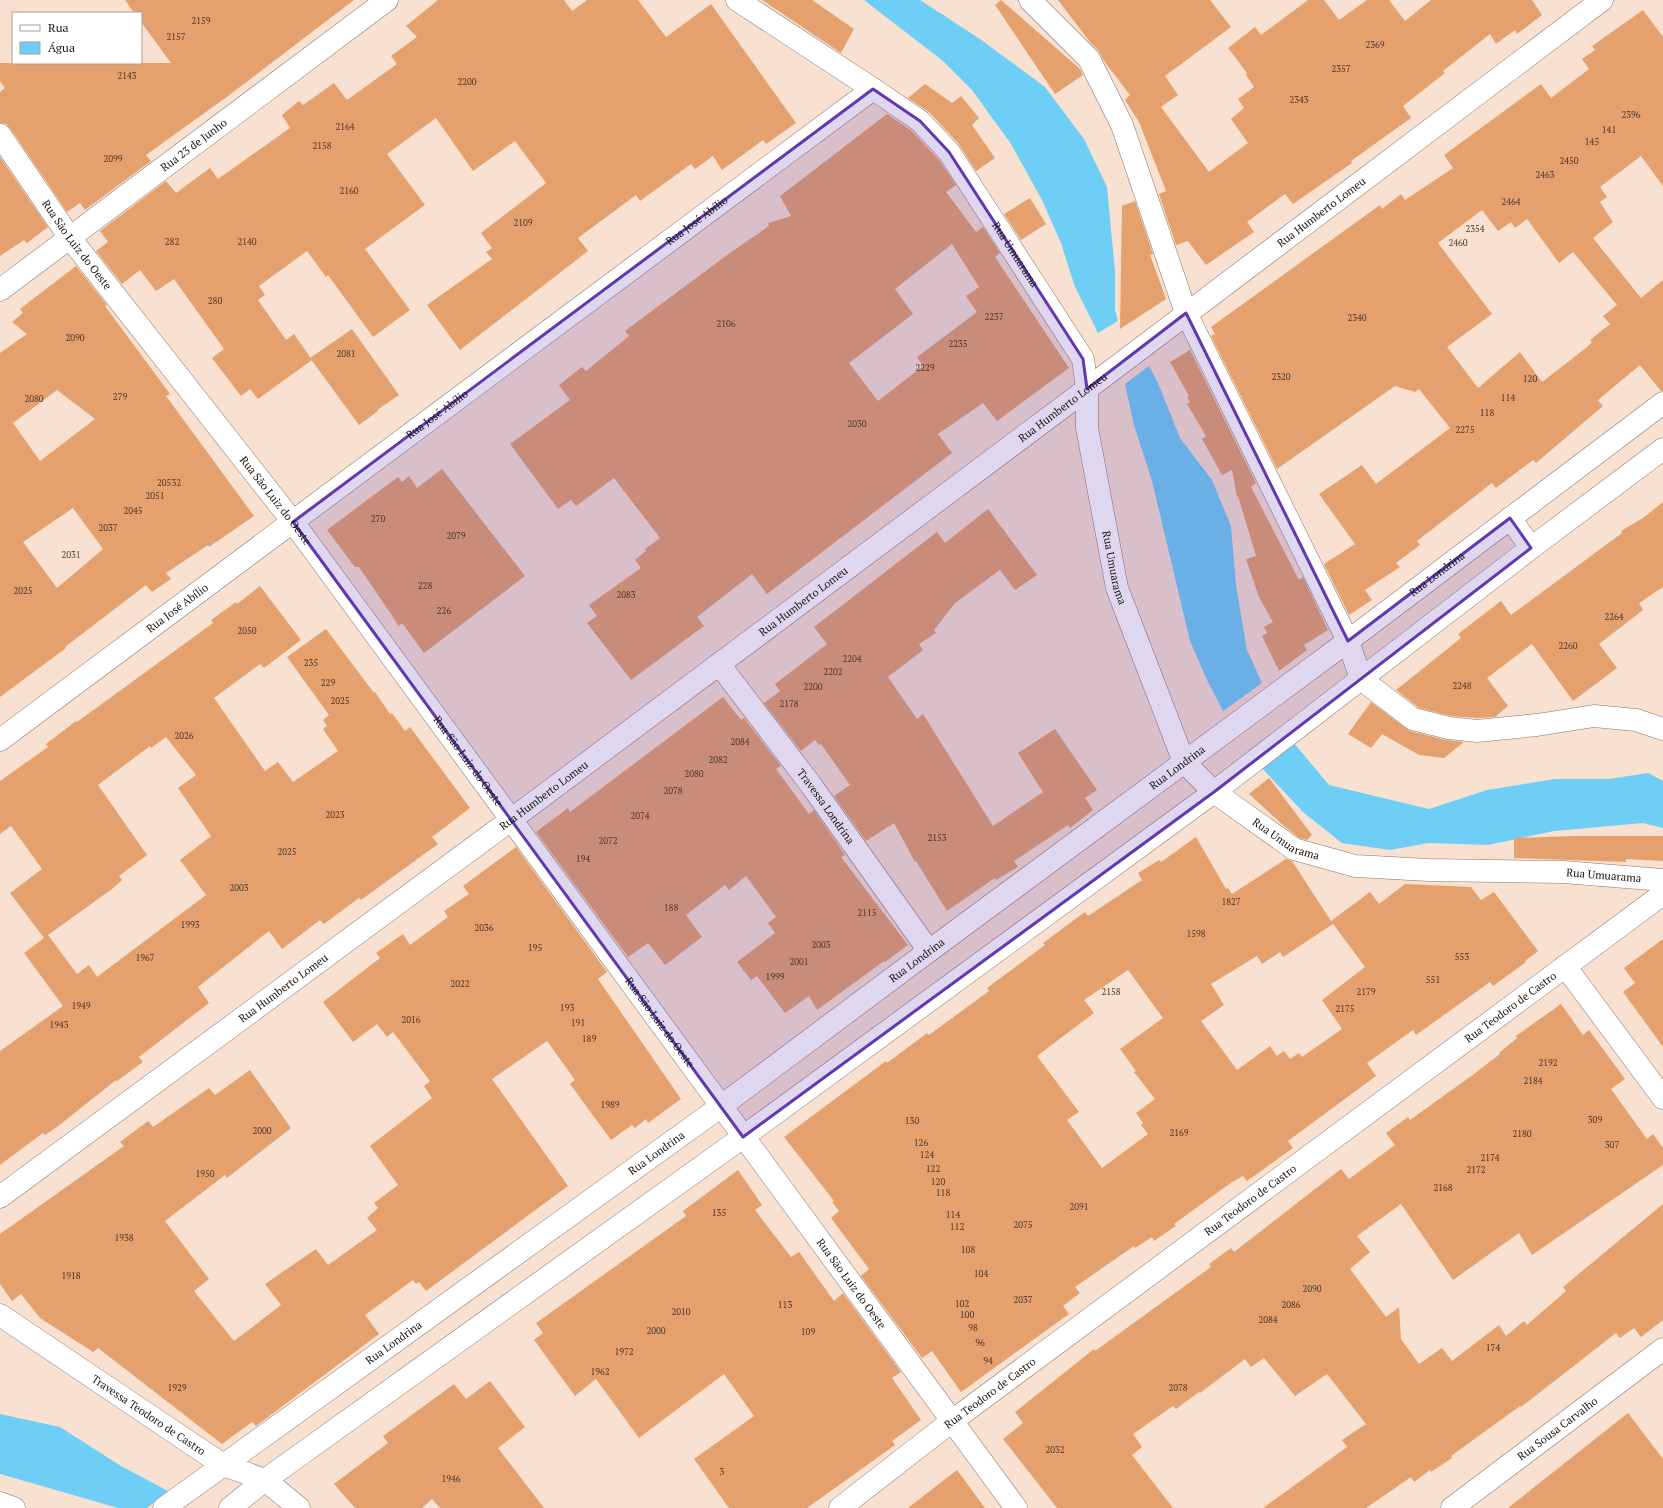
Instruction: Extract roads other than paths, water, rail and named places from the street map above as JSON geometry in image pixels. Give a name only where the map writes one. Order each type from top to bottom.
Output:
[{"type":"street","name":"Rua 23 de Junho","points":[[0,290],[387,0]]},
{"type":"street","name":"Rua Umuarama","points":[[737,0],[920,121],[949,152],[1083,359],[1087,389],[1087,428],[1117,588],[1184,762],[1214,792],[1294,849],[1355,866],[1429,870],[1562,872],[1663,880]]},
{"type":"street","points":[[1030,0],[1089,59],[1122,126],[1186,313],[1348,641],[1361,679],[1413,719],[1449,728],[1478,730],[1537,725],[1594,716],[1636,720],[1663,729]]},
{"type":"street","name":"Rua Humberto Lomeu","points":[[0,1197],[512,819],[1087,389],[1602,0]]},
{"type":"street","name":"Rua José Abílio","points":[[0,740],[873,89]]},
{"type":"street","name":"Rua São Luiz do Oeste","points":[[0,135],[70,238],[292,522],[512,819],[720,1107],[1016,1508]]},
{"type":"street","name":"Rua Londrina","points":[[164,1508],[720,1107],[1348,641],[1663,404]]},
{"type":"street","points":[[230,1508],[266,1480],[743,1137],[1214,792],[1531,548],[1663,449]]},
{"type":"street","points":[[1510,518],[1531,548]]},
{"type":"street","name":"Travessa Londrina","points":[[719,664],[811,785],[929,951]]},
{"type":"street","name":"Rua Teodoro de Castro","points":[[840,1508],[952,1421],[1663,894]]},
{"type":"street","points":[[1565,966],[1663,1098]]},
{"type":"street","name":"Travessa Teodoro de Castro","points":[[0,1315],[223,1465],[266,1480],[298,1508]]},
{"type":"street","name":"Rua Sousa Carvalho","points":[[1452,1508],[1663,1349]]},
{"type":"street","points":[[0,1503],[14,1508]]},
{"type":"water","points":[[864,0],[920,0],[980,39],[1045,87],[1084,139],[1107,187],[1115,271],[1115,310],[1118,321],[1098,333],[1075,287],[1061,243],[1042,200],[1011,144],[972,90],[943,61]]},
{"type":"water","points":[[1149,366],[1158,383],[1180,438],[1212,480],[1231,526],[1236,585],[1247,650],[1262,683],[1223,711],[1207,680],[1190,641],[1152,481],[1134,425],[1125,384]]},
{"type":"water","points":[[1293,742],[1329,785],[1429,809],[1487,790],[1555,779],[1609,779],[1648,773],[1663,781],[1663,828],[1643,823],[1554,831],[1488,845],[1429,843],[1390,850],[1342,843],[1304,813],[1259,765]]},
{"type":"water","points":[[0,1414],[60,1427],[121,1466],[168,1491],[147,1508],[118,1508],[0,1474]]}]
